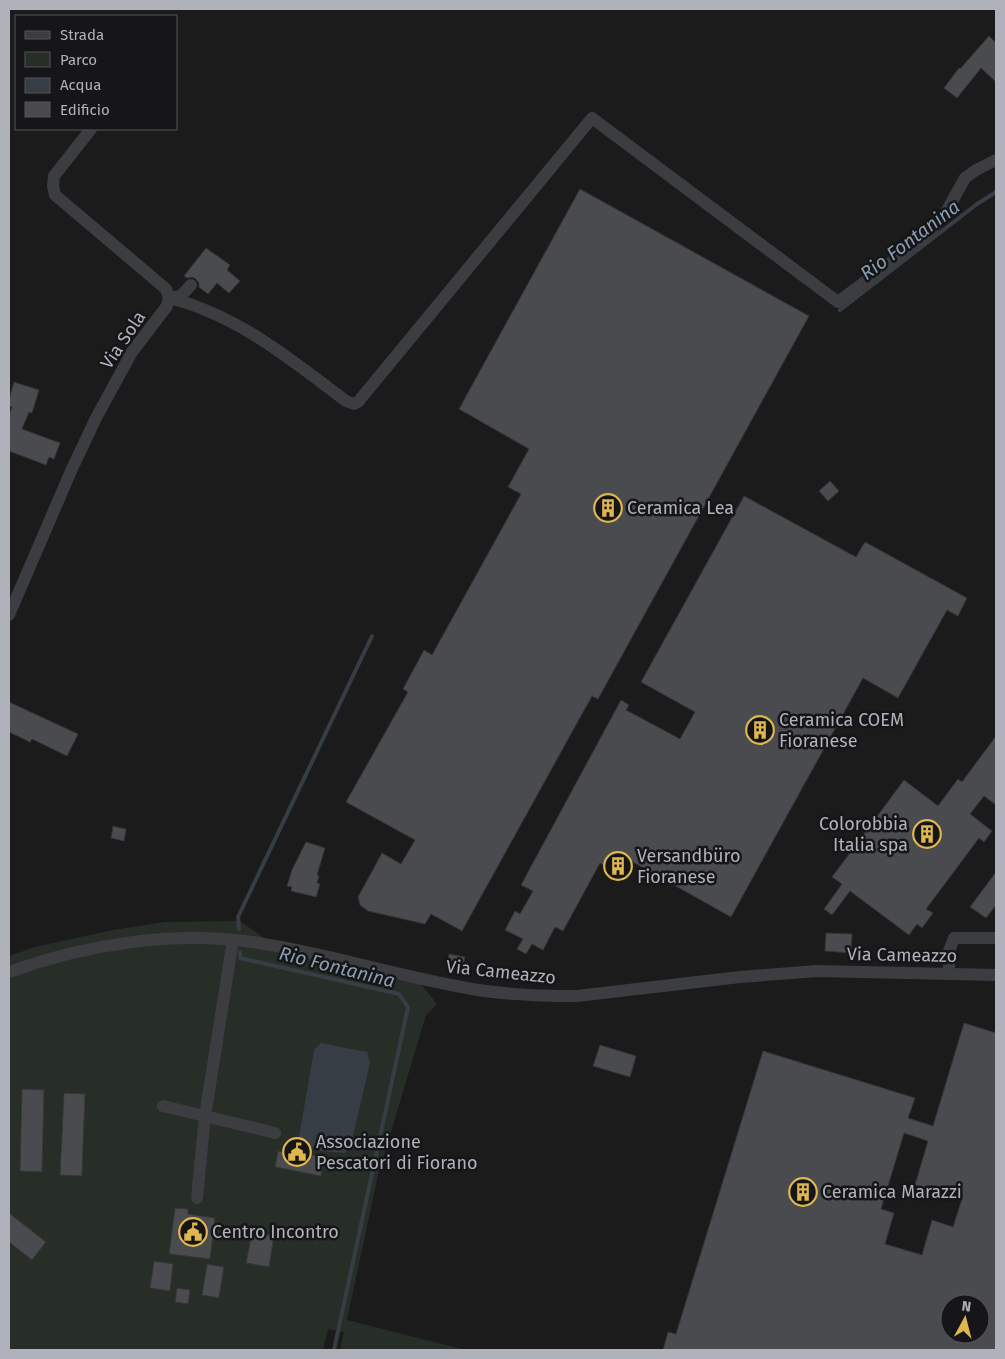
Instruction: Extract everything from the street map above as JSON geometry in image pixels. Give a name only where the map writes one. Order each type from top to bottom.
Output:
[{"type":"street","points":[[169,298],[188,303],[234,322],[268,343],[346,401],[354,404],[358,402],[592,118],[838,302],[927,235],[942,218],[965,178],[996,160]]},
{"type":"street","points":[[90,130],[54,176],[52,186],[55,195],[166,289],[169,298]]},
{"type":"street","points":[[169,298],[181,296],[191,285]]},
{"type":"street","name":"Via Sola","points":[[9,615],[70,471],[96,418],[132,352],[167,306],[169,298]]},
{"type":"street","points":[[949,974],[949,951],[954,938],[996,938]]},
{"type":"street","name":"Via Cameazzo","points":[[9,972],[43,960],[113,944],[189,939],[232,940],[306,952],[454,986],[544,996],[577,996],[791,972],[996,975]]},
{"type":"street","points":[[197,1198],[205,1116],[232,940]]},
{"type":"street","points":[[163,1106],[275,1133]]},
{"type":"green space","points":[[240,921],[274,945],[414,976],[437,1004],[426,1015],[378,1175],[347,1320],[466,1350],[340,1350],[344,1332],[328,1329],[323,1350],[9,1350],[9,956],[35,947],[113,930],[165,922]]},
{"type":"water","points":[[321,1043],[367,1052],[370,1063],[350,1148],[345,1153],[321,1151],[303,1144],[299,1137],[314,1050]]},
{"type":"building","points":[[989,36],[996,43],[996,82],[981,68],[957,98],[944,88],[959,68]]},
{"type":"building","name":"Ceramica Lea","points":[[580,189],[809,316],[598,699],[592,696],[462,931],[431,914],[425,924],[368,911],[360,905],[358,897],[382,853],[401,864],[415,840],[346,802],[408,692],[403,689],[424,650],[432,655],[521,494],[508,487],[529,449],[459,409]]},
{"type":"building","points":[[206,248],[230,265],[227,270],[240,281],[229,293],[217,283],[208,294],[199,287],[196,279],[184,276]]},
{"type":"building","points":[[14,382],[39,390],[32,413],[29,412],[22,429],[60,443],[54,459],[49,457],[46,465],[9,451],[9,415],[12,407],[9,406],[9,400]]},
{"type":"building","points":[[830,481],[839,491],[828,501],[819,491]]},
{"type":"building","points":[[744,496],[856,557],[865,542],[967,598],[958,616],[947,610],[898,698],[863,678],[731,917],[631,861],[623,875],[600,863],[563,931],[555,927],[543,950],[532,944],[526,954],[517,949],[523,939],[505,930],[515,911],[520,914],[533,891],[521,885],[621,700],[629,705],[626,710],[680,739],[695,712],[641,682]]},
{"type":"building","points":[[9,702],[78,734],[67,756],[32,739],[30,742],[9,732]]},
{"type":"building","name":"Colorobbia Italia spa","points":[[996,736],[996,805],[984,796],[970,814],[992,831],[984,842],[979,838],[926,909],[933,913],[922,928],[917,924],[909,935],[850,891],[832,915],[824,909],[842,884],[832,877],[904,780],[938,806],[958,779],[962,782]]},
{"type":"building","points":[[113,826],[126,829],[124,841],[111,838]]},
{"type":"building","points":[[306,842],[325,848],[317,875],[319,876],[317,883],[320,884],[316,897],[291,891],[292,887],[287,886],[292,870]]},
{"type":"building","points":[[996,872],[996,905],[986,918],[970,907]]},
{"type":"building","points":[[826,933],[852,934],[851,953],[825,951]]},
{"type":"building","points":[[449,954],[465,957],[463,966],[447,964]]},
{"type":"building","name":"Ceramica Marazzi","points":[[964,1023],[996,1033],[996,1350],[663,1350],[668,1332],[676,1334],[763,1051],[915,1098],[908,1118],[933,1126]],"holes":[[[904,1133],[928,1141],[915,1185],[962,1199],[953,1227],[932,1220],[922,1255],[885,1244],[894,1213],[881,1209]]]},
{"type":"building","points":[[600,1045],[636,1056],[630,1077],[593,1066]]},
{"type":"building","points":[[22,1089],[44,1090],[42,1172],[20,1171]]},
{"type":"building","points":[[64,1093],[85,1094],[82,1176],[60,1175]]},
{"type":"building","name":"Associazione Pescatori di Fiorano","points":[[285,1150],[318,1156],[317,1161],[323,1162],[321,1176],[275,1167],[278,1151],[284,1152]]},
{"type":"building","name":"Centro Incontro","points":[[175,1208],[188,1209],[188,1214],[215,1218],[210,1259],[169,1254]]},
{"type":"building","points":[[9,1213],[46,1242],[32,1260],[9,1242]]},
{"type":"building","points":[[252,1232],[274,1236],[269,1267],[246,1263]]},
{"type":"building","points":[[154,1261],[173,1264],[170,1291],[150,1288]]},
{"type":"building","points":[[207,1264],[224,1267],[219,1298],[202,1295]]},
{"type":"building","points":[[177,1288],[190,1290],[188,1304],[175,1302]]},
{"type":"waterway","name":"Rio Fontanina","points":[[840,310],[977,204],[996,192]]},
{"type":"waterway","name":"Rio Fontanina","points":[[239,929],[238,917],[372,636]]},
{"type":"waterway","name":"Rio Fontanina","points":[[240,952],[240,958],[399,994],[408,1007],[334,1350]]},
{"type":"place","name":"Ceramica Lea","points":[[608,508]]},
{"type":"place","name":"Ceramica COEM Fioranese","points":[[760,730]]},
{"type":"place","name":"Colorobbia Italia spa","points":[[927,834]]},
{"type":"place","name":"Versandbüro Fioranese","points":[[618,866]]},
{"type":"place","name":"Associazione Pescatori di Fiorano","points":[[297,1152]]},
{"type":"place","name":"Ceramica Marazzi","points":[[803,1192]]},
{"type":"place","name":"Centro Incontro","points":[[193,1232]]}]
